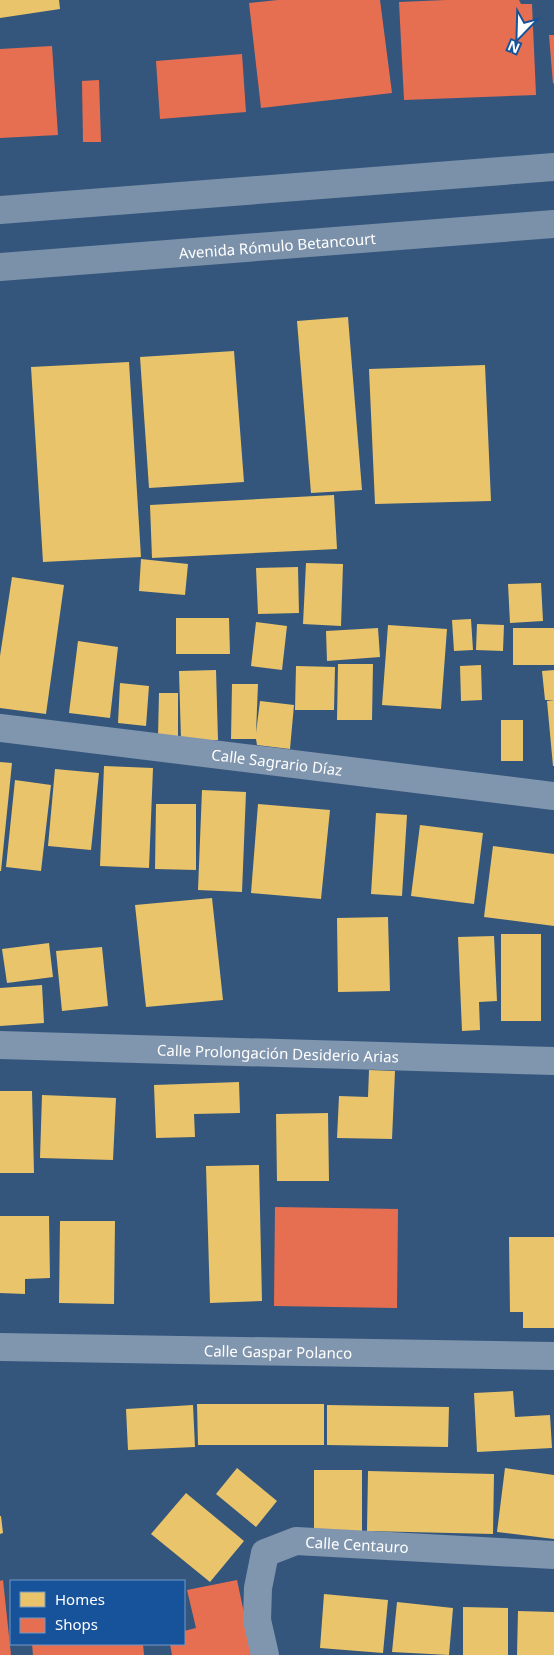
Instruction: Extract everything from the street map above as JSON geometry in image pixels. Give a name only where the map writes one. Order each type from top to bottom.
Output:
[{"type":"main road","points":[[0,210],[554,167]]},
{"type":"main road","name":"Avenida Rómulo Betancourt","points":[[0,267],[554,224]]},
{"type":"street","name":"Calle Sagrario Díaz","points":[[0,728],[554,796]]},
{"type":"street","name":"Calle Prolongación Desiderio Arias","points":[[0,1045],[554,1061]]},
{"type":"street","name":"Calle Gaspar Polanco","points":[[0,1347],[554,1356]]},
{"type":"street","name":"Calle Centauro","points":[[265,1655],[257,1620],[258,1588],[265,1553],[296,1541],[554,1555]]},
{"type":"building: Homes","points":[[0,0],[59,0],[60,9],[0,18]]},
{"type":"building: Homes","points":[[348,317],[362,490],[311,493],[297,321]]},
{"type":"building: Homes","points":[[234,351],[244,482],[149,488],[140,357]]},
{"type":"building: Homes","points":[[129,362],[141,557],[43,562],[31,367]]},
{"type":"building: Homes","points":[[485,365],[491,501],[375,504],[369,369]]},
{"type":"building: Homes","points":[[334,495],[337,549],[152,558],[150,505]]},
{"type":"building: Homes","points":[[141,559],[188,564],[185,595],[139,591]]},
{"type":"building: Homes","points":[[306,563],[343,564],[341,626],[303,624]]},
{"type":"building: Homes","points":[[298,567],[299,613],[258,614],[256,568]]},
{"type":"building: Homes","points":[[12,577],[64,585],[46,714],[0,708],[0,656]]},
{"type":"building: Homes","points":[[541,583],[543,621],[510,623],[508,584]]},
{"type":"building: Homes","points":[[176,618],[229,618],[230,654],[176,654]]},
{"type":"building: Homes","points":[[471,619],[473,650],[454,651],[452,620]]},
{"type":"building: Homes","points":[[256,622],[287,626],[282,670],[251,666]]},
{"type":"building: Homes","points":[[477,624],[504,625],[503,651],[476,650]]},
{"type":"building: Homes","points":[[388,625],[447,629],[441,709],[382,705]]},
{"type":"building: Homes","points":[[378,628],[380,657],[327,661],[326,631]]},
{"type":"building: Homes","points":[[513,628],[554,628],[554,665],[513,665]]},
{"type":"building: Homes","points":[[78,641],[118,647],[110,718],[69,713]]},
{"type":"building: Homes","points":[[338,664],[373,664],[372,720],[337,720]]},
{"type":"building: Homes","points":[[481,665],[482,700],[461,701],[460,666]]},
{"type":"building: Homes","points":[[296,666],[335,667],[334,710],[295,710]]},
{"type":"building: Homes","points":[[216,670],[218,740],[181,740],[179,671]]},
{"type":"building: Homes","points":[[554,670],[554,700],[545,700],[542,671]]},
{"type":"building: Homes","points":[[120,683],[149,686],[146,726],[118,723]]},
{"type":"building: Homes","points":[[232,684],[258,684],[256,733],[260,701],[294,705],[290,749],[257,745],[256,739],[231,739]]},
{"type":"building: Homes","points":[[159,693],[178,693],[178,738],[158,737]]},
{"type":"building: Homes","points":[[554,700],[554,766],[553,766],[547,701]]},
{"type":"building: Homes","points":[[501,720],[523,720],[523,761],[501,761]]},
{"type":"building: Homes","points":[[0,762],[12,763],[1,871],[0,871]]},
{"type":"building: Homes","points":[[104,766],[153,768],[149,868],[100,866]]},
{"type":"building: Homes","points":[[55,769],[99,773],[91,850],[48,846]]},
{"type":"building: Homes","points":[[15,780],[51,785],[41,871],[6,867]]},
{"type":"building: Homes","points":[[202,790],[246,792],[242,892],[198,890]]},
{"type":"building: Homes","points":[[156,804],[196,804],[196,870],[155,869]]},
{"type":"building: Homes","points":[[258,804],[330,810],[321,899],[251,893]]},
{"type":"building: Homes","points":[[376,813],[407,815],[402,896],[371,894]]},
{"type":"building: Homes","points":[[420,825],[483,833],[474,904],[411,896]]},
{"type":"building: Homes","points":[[493,846],[554,854],[554,926],[484,917]]},
{"type":"building: Homes","points":[[212,898],[223,1000],[146,1007],[135,905]]},
{"type":"building: Homes","points":[[388,917],[390,991],[338,992],[337,918]]},
{"type":"building: Homes","points":[[501,934],[541,934],[541,1021],[501,1021]]},
{"type":"building: Homes","points":[[494,936],[497,1001],[479,1002],[480,1030],[462,1031],[458,937]]},
{"type":"building: Homes","points":[[49,943],[53,977],[7,983],[2,949]]},
{"type":"building: Homes","points":[[102,947],[108,1006],[62,1011],[56,951]]},
{"type":"building: Homes","points":[[42,985],[44,1023],[0,1026],[0,988]]},
{"type":"building: Homes","points":[[369,1070],[395,1071],[392,1139],[337,1138],[339,1096],[368,1097]]},
{"type":"building: Homes","points":[[239,1082],[240,1113],[194,1114],[195,1137],[156,1138],[154,1085]]},
{"type":"building: Homes","points":[[0,1091],[32,1091],[34,1173],[0,1173]]},
{"type":"building: Homes","points":[[42,1095],[116,1098],[113,1160],[40,1158]]},
{"type":"building: Homes","points":[[328,1113],[329,1181],[277,1181],[276,1114]]},
{"type":"building: Homes","points":[[259,1165],[262,1301],[210,1303],[206,1166]]},
{"type":"building: Homes","points":[[0,1216],[49,1216],[50,1278],[25,1279],[25,1294],[0,1293]]},
{"type":"building: Homes","points":[[60,1221],[115,1221],[114,1304],[59,1303]]},
{"type":"building: Homes","points":[[509,1237],[554,1237],[554,1328],[523,1328],[523,1312],[510,1312]]},
{"type":"building: Homes","points":[[513,1391],[515,1417],[550,1415],[552,1448],[477,1452],[474,1393]]},
{"type":"building: Homes","points":[[197,1404],[324,1404],[324,1445],[198,1445]]},
{"type":"building: Homes","points":[[193,1405],[195,1447],[128,1450],[126,1409]]},
{"type":"building: Homes","points":[[327,1405],[449,1407],[448,1447],[327,1445]]},
{"type":"building: Homes","points":[[237,1468],[277,1501],[256,1527],[216,1494]]},
{"type":"building: Homes","points":[[505,1468],[554,1475],[554,1539],[497,1532]]},
{"type":"building: Homes","points":[[314,1470],[362,1470],[362,1532],[314,1532]]},
{"type":"building: Homes","points":[[368,1471],[494,1474],[493,1534],[367,1531]]},
{"type":"building: Homes","points":[[186,1493],[244,1541],[210,1582],[151,1534]]},
{"type":"building: Homes","points":[[0,1516],[3,1533],[0,1534]]},
{"type":"building: Homes","points":[[324,1594],[388,1600],[383,1653],[320,1648]]},
{"type":"building: Homes","points":[[397,1602],[453,1608],[449,1655],[392,1652]]},
{"type":"building: Homes","points":[[463,1607],[508,1608],[508,1655],[463,1655]]},
{"type":"building: Homes","points":[[518,1611],[554,1612],[554,1655],[517,1655]]},
{"type":"building: Shops","points":[[278,0],[380,0],[392,93],[261,108],[249,3]]},
{"type":"building: Shops","points":[[519,0],[521,4],[532,4],[536,95],[404,100],[399,2]]},
{"type":"building: Shops","points":[[549,35],[554,35],[553,84]]},
{"type":"building: Shops","points":[[52,46],[58,135],[0,138],[0,49]]},
{"type":"building: Shops","points":[[242,54],[246,112],[160,119],[156,61]]},
{"type":"building: Shops","points":[[99,80],[101,142],[83,142],[82,81]]},
{"type":"building: Shops","points":[[275,1207],[398,1209],[397,1308],[274,1306]]},
{"type":"building: Shops","points":[[3,1580],[11,1655],[0,1655],[0,1581]]},
{"type":"building: Shops","points":[[237,1580],[253,1655],[172,1655],[170,1645],[185,1645],[185,1631],[196,1628],[187,1590]]},
{"type":"building: Shops","points":[[32,1645],[143,1645],[144,1655],[33,1655]]}]
